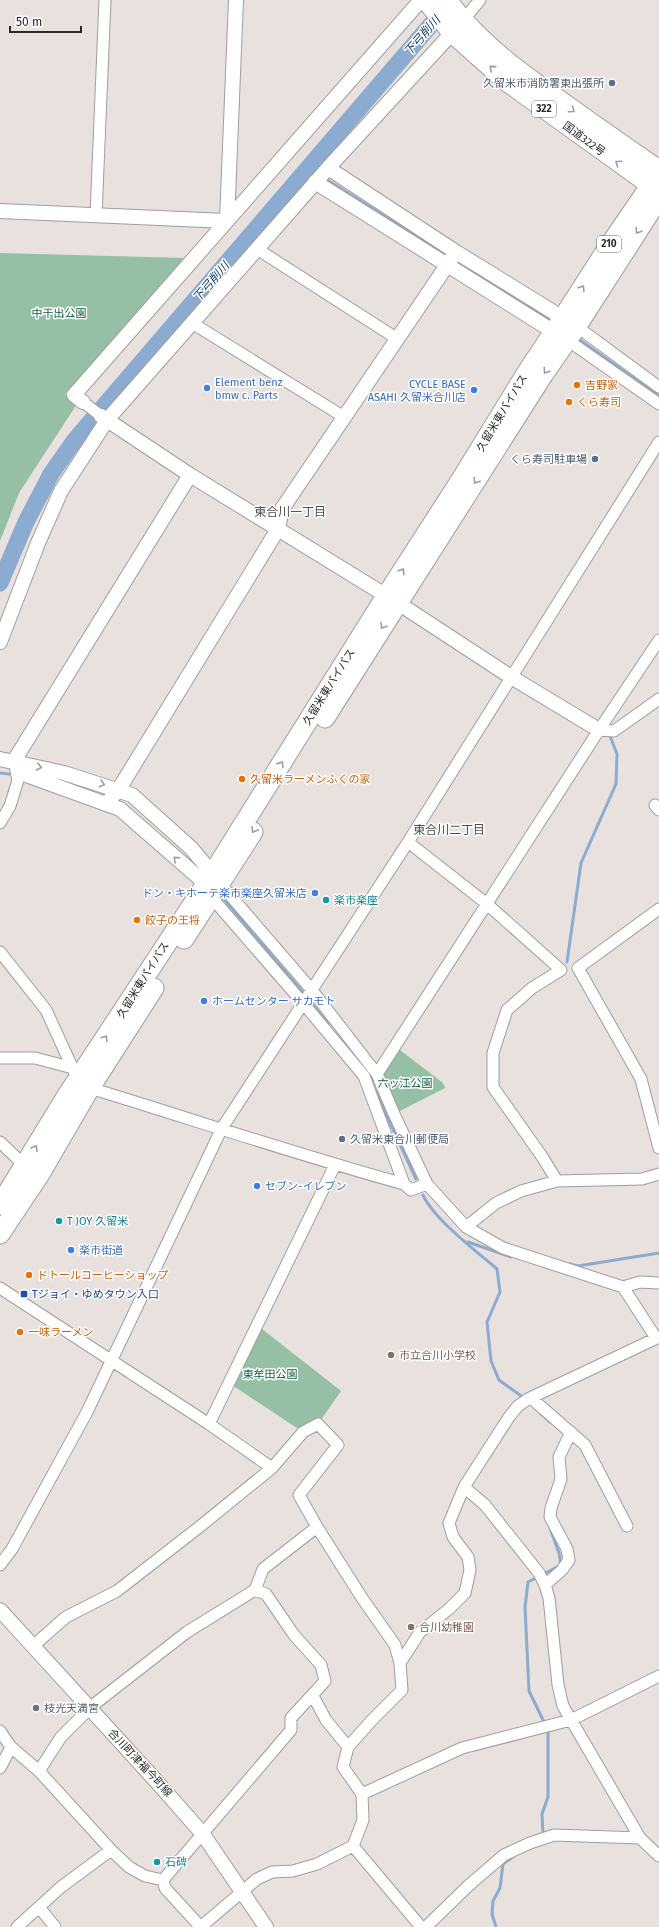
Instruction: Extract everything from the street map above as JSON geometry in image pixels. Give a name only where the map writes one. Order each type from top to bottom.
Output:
[{"type":"highway","name":"国道322号","points":[[442,12],[491,48],[657,181]]},
{"type":"highway","name":"久留米東バイパス","points":[[0,1205],[81,1079],[212,885],[392,600],[462,478],[527,372],[565,329],[607,249],[657,181]]},
{"type":"highway","name":"久留米東バイパス","points":[[0,1234],[40,1174],[81,1079]]},
{"type":"street","points":[[96,215],[105,0]]},
{"type":"street","points":[[227,221],[236,0]]},
{"type":"street","points":[[480,0],[442,12],[227,221],[74,395],[104,418],[190,476],[278,529],[511,677],[599,730],[614,731],[659,699]]},
{"type":"street","points":[[0,642],[38,543],[61,491],[104,418],[192,323],[328,168],[442,12]]},
{"type":"street","points":[[328,168],[456,252],[565,329],[659,404]]},
{"type":"street","points":[[316,182],[447,265],[565,329],[659,387]]},
{"type":"street","points":[[0,210],[227,221]]},
{"type":"street","points":[[257,250],[396,338]]},
{"type":"street","points":[[107,803],[119,789],[278,529],[282,509],[396,338],[456,252]]},
{"type":"street","points":[[192,323],[344,418]]},
{"type":"street","points":[[0,1565],[12,1548],[87,1412],[222,1128],[408,842],[659,442]]},
{"type":"street","points":[[0,823],[10,806],[16,772],[190,476]]},
{"type":"street","points":[[377,1074],[599,730],[659,640]]},
{"type":"street","points":[[0,759],[16,772],[107,803],[120,809],[212,885],[311,989],[377,1074],[394,1114],[428,1184],[466,1227],[503,1248],[623,1286],[640,1282],[659,1283]]},
{"type":"street","points":[[16,772],[64,773],[119,789],[132,795],[191,848],[212,885],[303,1003],[364,1076],[404,1184]]},
{"type":"street","points":[[408,842],[487,904],[561,970]]},
{"type":"street","points":[[557,1181],[543,1158],[493,1087],[493,1053],[507,1010],[532,988],[561,970],[578,968],[659,909]]},
{"type":"street","points":[[0,952],[46,1010],[81,1079]]},
{"type":"street","points":[[578,968],[641,1079],[659,1148]]},
{"type":"street","points":[[0,1058],[35,1058],[81,1079],[335,1165],[404,1184],[412,1190],[428,1184]]},
{"type":"street","points":[[0,1142],[24,1166]]},
{"type":"street","points":[[209,1424],[335,1165]]},
{"type":"street","points":[[466,1227],[496,1203],[521,1191],[557,1181],[642,1179],[659,1174]]},
{"type":"street","points":[[400,1663],[420,1632],[449,1609],[465,1593],[470,1570],[468,1557],[453,1537],[449,1523],[464,1487],[509,1417],[527,1400],[658,1337],[623,1286]]},
{"type":"street","points":[[0,1288],[209,1424],[272,1468]]},
{"type":"street","points":[[527,1400],[571,1432],[585,1445],[627,1526]]},
{"type":"street","points":[[33,1646],[66,1617],[117,1591],[198,1528],[272,1468],[303,1432],[318,1424],[338,1445],[299,1495],[317,1527],[362,1598],[395,1645],[400,1663],[402,1690],[348,1747],[343,1767],[362,1794],[363,1820],[353,1846],[317,1864],[293,1871],[272,1872],[257,1879],[203,1926],[197,1922],[165,1888],[163,1880]]},
{"type":"street","points":[[545,1585],[562,1570],[569,1560],[567,1549],[550,1517],[551,1508],[561,1480],[560,1457],[571,1432]]},
{"type":"street","points":[[464,1487],[485,1505],[539,1573],[550,1598],[558,1685],[563,1706],[640,1838],[659,1856]]},
{"type":"street","points":[[39,1771],[61,1737],[90,1709],[188,1632],[255,1590],[263,1569],[317,1527]]},
{"type":"street","points":[[163,1880],[291,1730],[291,1718],[325,1681],[321,1665],[294,1635],[266,1594],[255,1590]]},
{"type":"street","name":"合川町津福今町線","points":[[0,1610],[202,1833],[243,1891],[266,1927]]},
{"type":"street","points":[[362,1794],[462,1748],[571,1720],[659,1676]]},
{"type":"street","points":[[312,1696],[326,1720],[348,1747]]},
{"type":"street","points":[[0,1731],[11,1747],[39,1771],[111,1850],[129,1867],[145,1876],[163,1880]]},
{"type":"street","points":[[0,1768],[11,1747]]},
{"type":"street","points":[[426,1927],[468,1886],[504,1855],[530,1843],[554,1835],[640,1838]]},
{"type":"street","points":[[353,1846],[421,1927]]},
{"type":"street","points":[[17,1927],[60,1887],[111,1850]]},
{"type":"street","points":[[39,1907],[55,1927]]},
{"type":"green space","name":"中干出公園","points":[[0,253],[184,258],[65,394],[77,404],[19,493],[0,541]]},
{"type":"green space","name":"六ッ江公園","points":[[396,1047],[443,1083],[445,1088],[394,1114],[377,1074]]},
{"type":"green space","name":"東牟田公園","points":[[257,1325],[341,1391],[318,1424],[303,1432],[229,1383]]},
{"type":"waterway","name":"下弓削川","points":[[0,583],[26,522],[51,474],[74,441],[447,6]]},
{"type":"waterway","points":[[309,168],[317,174]]},
{"type":"waterway","points":[[324,178],[448,256]]},
{"type":"waterway","points":[[454,260],[552,322]]},
{"type":"waterway","points":[[577,338],[659,396]]},
{"type":"waterway","points":[[567,962],[581,863],[616,784],[617,754],[610,736]]},
{"type":"waterway","points":[[0,773],[9,774]]},
{"type":"waterway","points":[[223,898],[305,995]]},
{"type":"waterway","points":[[312,1004],[328,1024]]},
{"type":"waterway","points":[[373,1086],[416,1179]]},
{"type":"waterway","points":[[423,1195],[436,1214],[467,1244],[497,1269],[500,1292],[487,1322],[491,1361],[499,1380],[524,1398]]},
{"type":"waterway","points":[[468,1242],[511,1257],[515,1255]]},
{"type":"waterway","points":[[570,1264],[578,1266],[659,1253]]},
{"type":"waterway","points":[[541,1414],[550,1422]]},
{"type":"waterway","points":[[545,1724],[529,1691],[525,1607],[528,1582],[561,1565],[559,1553],[549,1525]]},
{"type":"waterway","points":[[541,1835],[543,1833],[542,1814],[548,1797],[548,1729]]},
{"type":"waterway","points":[[496,1927],[492,1914],[493,1901],[500,1888],[503,1864],[514,1856]]},
{"type":"place","name":"久留米市消防署東出張所","points":[[612,83]]},
{"type":"place","name":"吉野家","points":[[577,385]]},
{"type":"place","name":"Element benz bmw c. Parts","points":[[207,388]]},
{"type":"place","name":"CYCLE BASE ASAHI 久留米合川店","points":[[474,390]]},
{"type":"place","name":"くら寿司","points":[[569,402]]},
{"type":"place","name":"くら寿司駐車場","points":[[595,459]]},
{"type":"place","name":"久留米ラーメンふくの家","points":[[242,779]]},
{"type":"place","name":"ドン・キホーテ楽市楽座久留米店","points":[[315,893]]},
{"type":"place","name":"楽市楽座","points":[[326,900]]},
{"type":"place","name":"餃子の王将","points":[[137,920]]},
{"type":"place","name":"ホームセンター サカモト","points":[[204,1001]]},
{"type":"place","name":"久留米東合川郵便局","points":[[342,1139]]},
{"type":"place","name":"セブン-イレブン","points":[[257,1186]]},
{"type":"place","name":"T JOY 久留米","points":[[59,1221]]},
{"type":"place","name":"楽市街道","points":[[71,1250]]},
{"type":"place","name":"ドトールコーヒーショップ","points":[[29,1275]]},
{"type":"place","name":"Tジョイ・ゆめタウン入口","points":[[24,1294]]},
{"type":"place","name":"一味ラーメン","points":[[20,1332]]},
{"type":"place","name":"市立合川小学校","points":[[391,1355]]},
{"type":"place","name":"合川幼稚園","points":[[411,1627]]},
{"type":"place","name":"枝光天満宮","points":[[36,1708]]},
{"type":"place","name":"石碑","points":[[157,1862]]},
{"type":"district","name":"東合川一丁目","points":[[290,512]]},
{"type":"district","name":"東合川二丁目","points":[[449,830]]}]
